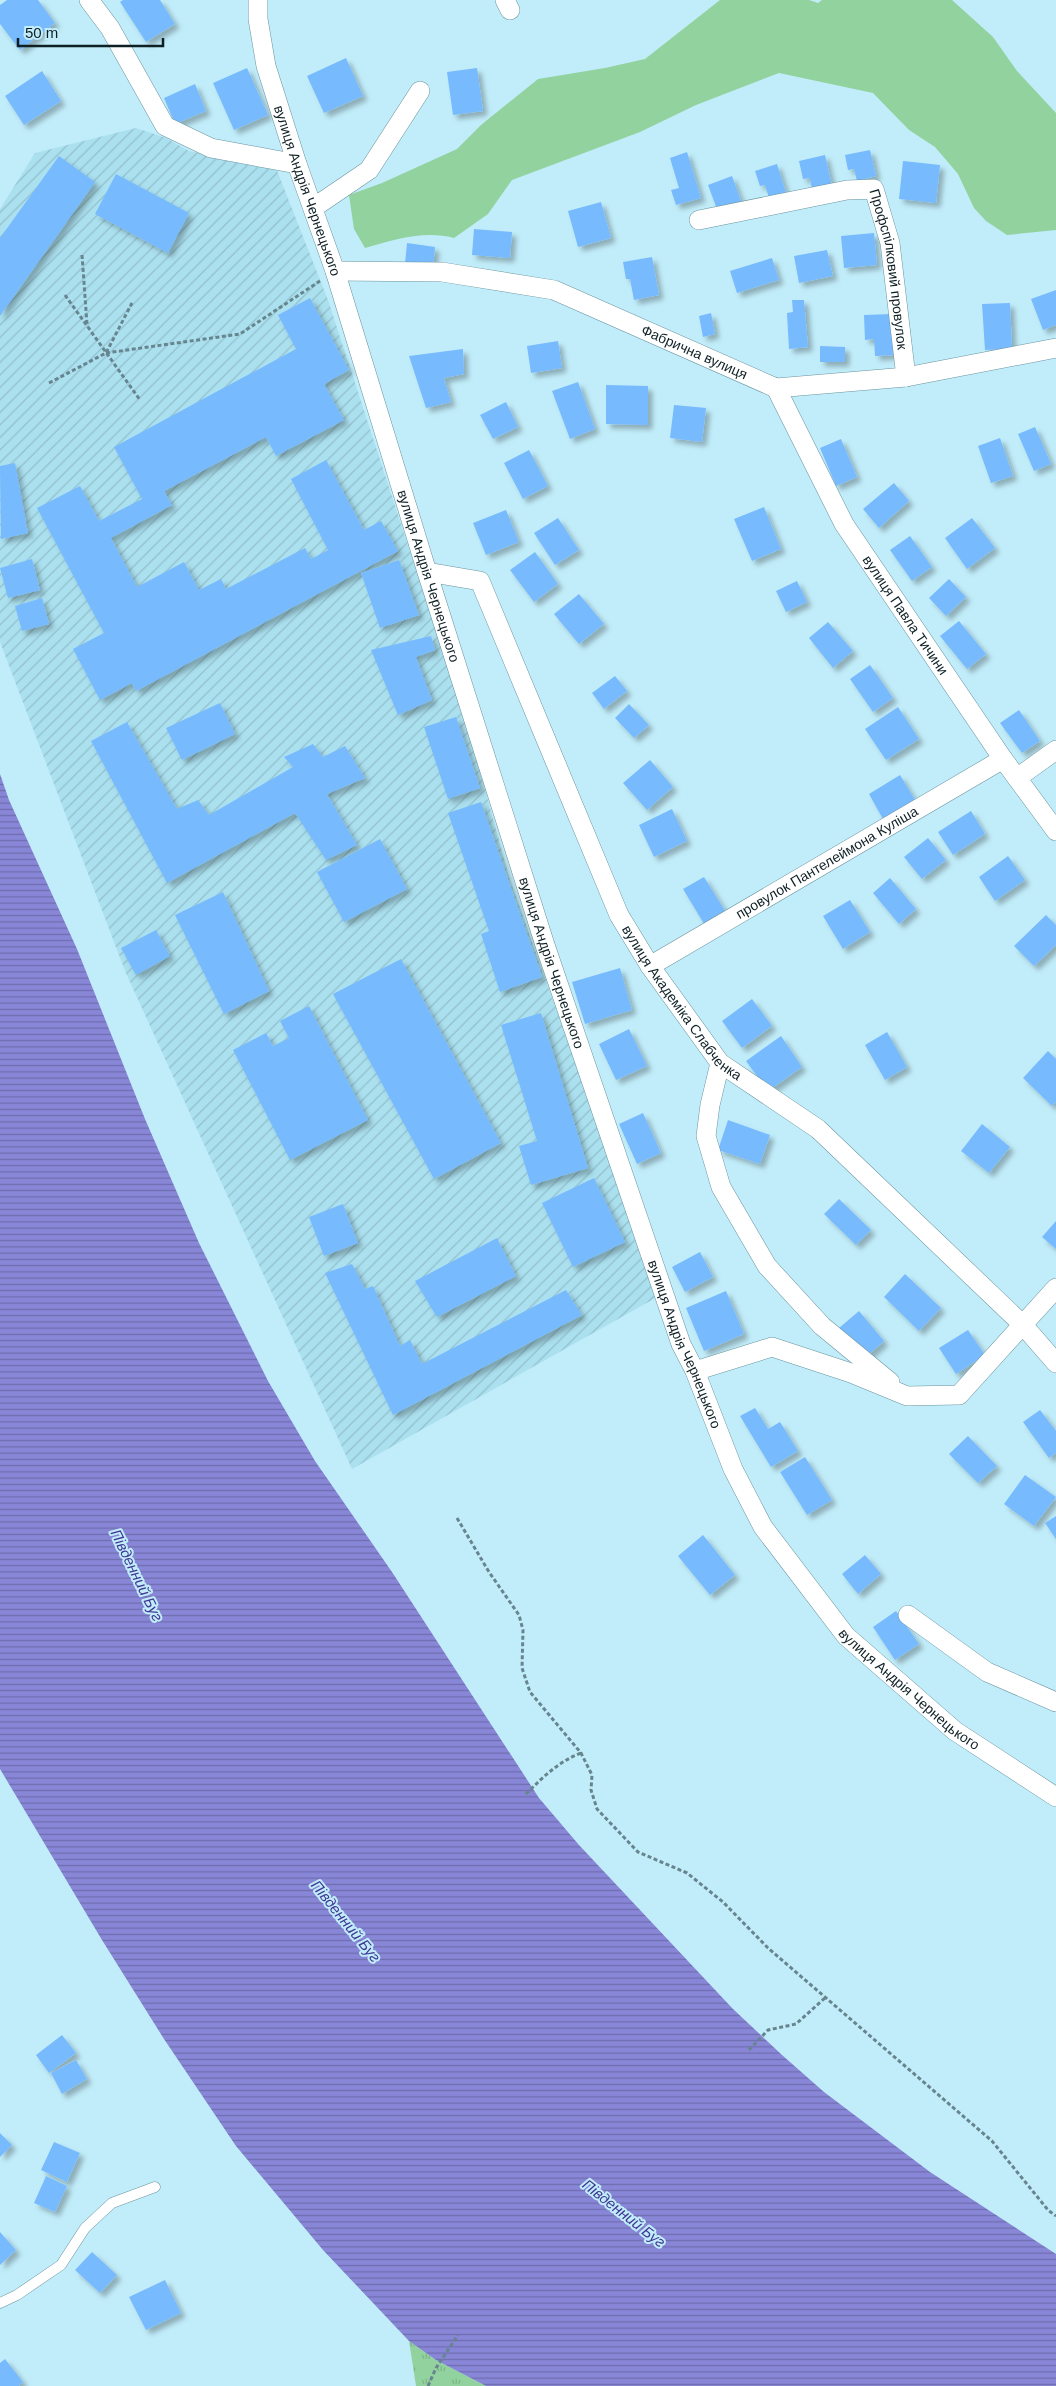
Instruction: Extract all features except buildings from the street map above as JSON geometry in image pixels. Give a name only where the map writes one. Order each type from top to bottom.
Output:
[{"type":"street","points":[[89,0],[110,28],[165,126],[211,148],[297,164]]},
{"type":"street","name":"вулиця Андрія Чернецького","points":[[258,0],[258,19],[266,66],[297,164],[335,270],[426,572],[545,945],[681,1344],[695,1371],[732,1469],[763,1527],[846,1636],[955,1731],[1056,1797]]},
{"type":"street","points":[[313,208],[368,170],[420,91]]},
{"type":"street","name":"Профспілковий провулок","points":[[699,220],[847,190],[874,189],[890,243],[906,377]]},
{"type":"street","name":"Фабрична вулиця","points":[[335,270],[442,272],[554,290],[776,388],[906,377],[1056,348]]},
{"type":"street","name":"вулиця Павла Тичини","points":[[776,388],[844,524],[1003,759],[1056,831]]},
{"type":"street","name":"вулиця Академіка Слабченка","points":[[426,572],[480,581],[619,915],[650,966],[720,1063],[818,1129],[1023,1325],[1056,1363]]},
{"type":"street","points":[[1017,778],[1056,750]]},
{"type":"street","name":"провулок Пантелеймона Куліша","points":[[650,966],[1003,759]]},
{"type":"street","points":[[720,1063],[710,1105],[706,1136],[721,1187],[767,1266],[822,1326],[907,1396]]},
{"type":"street","points":[[695,1371],[772,1347],[851,1373],[907,1396],[959,1395],[1056,1288]]},
{"type":"street","points":[[908,1615],[987,1672],[1056,1702]]},
{"type":"lane","points":[[0,2303],[61,2265],[85,2228],[112,2203],[155,2187]]},
{"type":"path","points":[[82,255],[87,326]]},
{"type":"path","points":[[49,383],[106,352],[240,334],[335,270]]},
{"type":"path","points":[[65,295],[140,400]]},
{"type":"path","points":[[106,352],[132,303]]},
{"type":"path","points":[[457,1518],[489,1572],[519,1615],[523,1630],[522,1668],[530,1692],[581,1753],[592,1775],[591,1790],[597,1809],[638,1852],[686,1873],[716,1896],[768,1948],[992,2141],[1048,2210],[1056,2216]]},
{"type":"path","points":[[526,1794],[552,1769],[566,1759],[581,1753]]},
{"type":"path","points":[[749,2050],[768,2030],[796,2024],[826,1997]]},
{"type":"path","points":[[428,2386],[436,2368],[458,2335]]},
{"type":"shaded area","points":[[136,128],[166,138],[189,151],[276,168],[328,300],[471,739],[510,880],[659,1296],[352,1469],[125,971],[0,642],[0,209],[35,153]]},
{"type":"green space","points":[[720,0],[809,0],[818,3],[822,0],[952,0],[993,37],[1017,71],[1056,113],[1056,230],[1007,235],[986,221],[974,208],[958,174],[935,147],[909,130],[873,93],[779,73],[696,105],[640,132],[512,180],[488,214],[454,238],[431,235],[409,237],[365,248],[354,229],[349,195],[382,183],[457,149],[481,125],[538,79],[645,59]]},
{"type":"green space","points":[[409,2341],[436,2360],[486,2386],[416,2386]]},
{"type":"water","name":"Південний Буг","points":[[0,774],[9,800],[77,949],[145,1119],[199,1243],[268,1381],[315,1461],[392,1572],[539,1798],[579,1845],[733,2009],[824,2092],[930,2172],[1056,2254],[1056,2386],[486,2386],[436,2360],[409,2341],[323,2250],[236,2146],[164,2039],[102,1940],[0,1769]]}]
